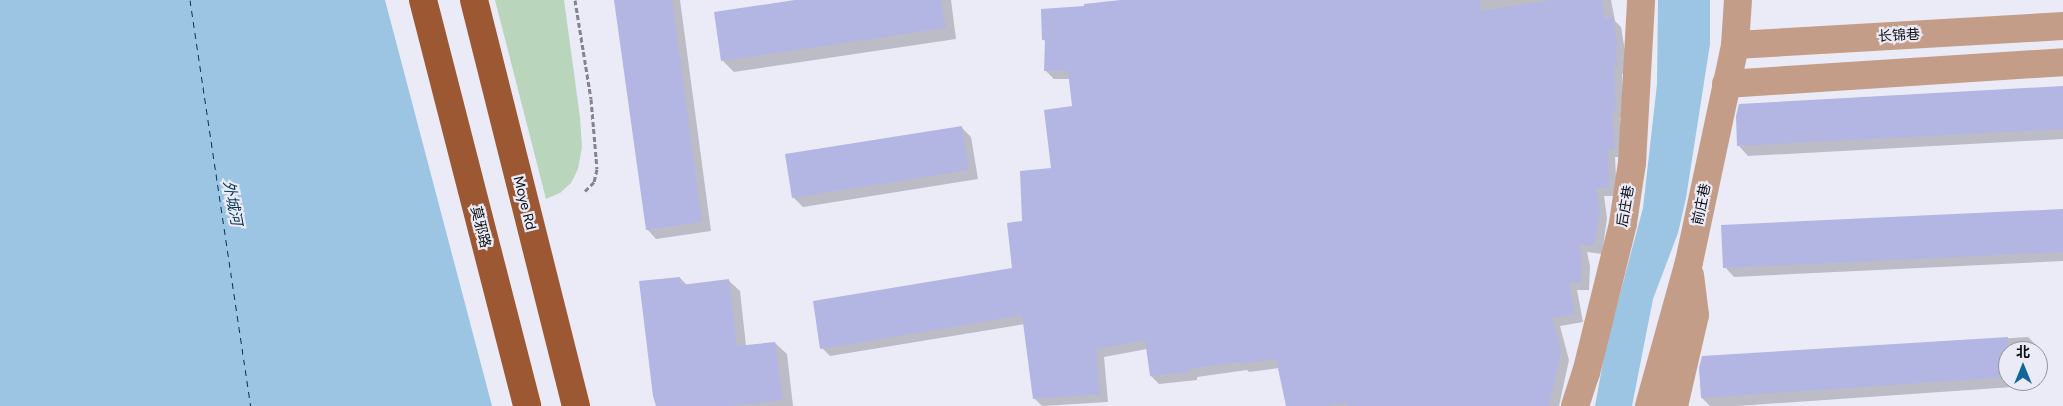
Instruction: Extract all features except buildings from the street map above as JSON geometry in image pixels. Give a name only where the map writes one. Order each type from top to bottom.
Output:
[{"type":"main road","name":"莫邪路","points":[[423,0],[527,406]]},
{"type":"main road","name":"Moye Rd","points":[[474,0],[576,406]]},
{"type":"street","name":"后庄巷","points":[[1575,406],[1586,373],[1623,223],[1632,163],[1641,0]]},
{"type":"street","name":"前庄巷","points":[[1649,406],[1688,262],[1735,45],[1738,0]]},
{"type":"street","name":"长锦巷","points":[[1735,45],[2063,26]]},
{"type":"street","points":[[1726,84],[2063,62]]},
{"type":"street","points":[[1674,406],[1695,315],[1688,262]]},
{"type":"path","points":[[574,0],[591,99],[597,169],[594,182],[585,191]]},
{"type":"green space","points":[[495,0],[564,0],[580,117],[582,147],[578,169],[571,183],[560,193],[546,199]]},
{"type":"water","name":"外城河","points":[[0,0],[385,0],[492,406],[0,406]]},
{"type":"water","points":[[1658,0],[1710,0],[1710,44],[1686,198],[1678,233],[1653,299],[1632,406],[1595,406],[1606,346],[1643,208],[1657,84]]},
{"type":"ferry route","points":[[190,0],[251,406]]}]
